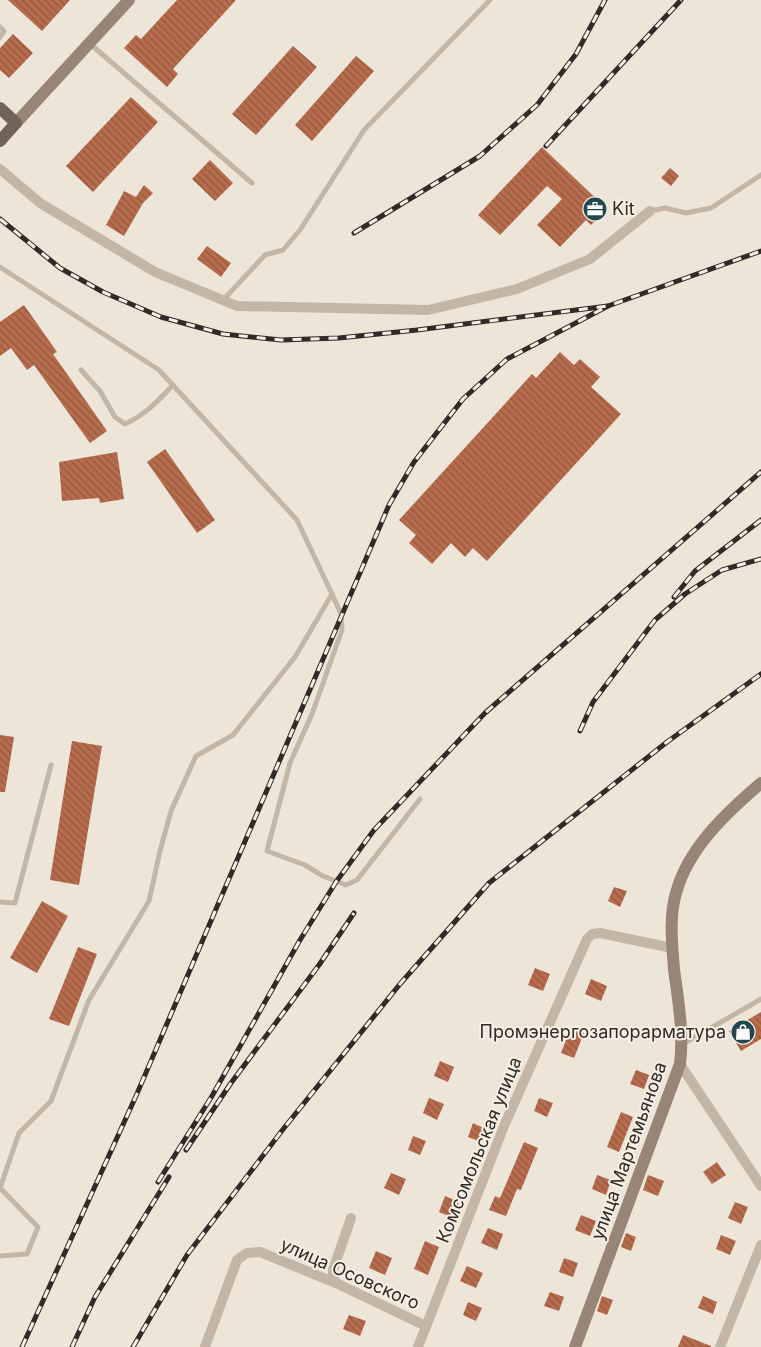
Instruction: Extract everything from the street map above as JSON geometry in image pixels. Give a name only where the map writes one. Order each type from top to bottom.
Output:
[{"type":"main road","points":[[0,108],[16,123],[0,141]]},
{"type":"street","points":[[16,123],[129,0]]},
{"type":"street","points":[[0,169],[40,203],[156,272],[237,306],[428,310],[517,289],[590,259],[650,211]]},
{"type":"street","name":"улица Мартемьянова","points":[[575,1347],[680,1064],[682,1044],[672,948],[674,902],[681,879],[706,837],[761,783]]},
{"type":"street","name":"Комсомольская улица","points":[[418,1347],[504,1126],[587,939],[592,934],[600,933],[672,948]]},
{"type":"street","points":[[680,1064],[761,1186]]},
{"type":"street","points":[[336,1283],[333,1276],[334,1270],[351,1218]]},
{"type":"street","points":[[720,1347],[761,1245]]},
{"type":"street","name":"улица Осовского","points":[[205,1347],[237,1260],[247,1253],[260,1252],[336,1283],[426,1326]]},
{"type":"lane","points":[[223,300],[265,255],[283,250],[300,230],[364,130],[490,0]]},
{"type":"lane","points":[[0,27],[4,31],[0,36]]},
{"type":"lane","points":[[89,43],[252,183]]},
{"type":"lane","points":[[650,211],[666,208],[686,213],[711,208],[761,175]]},
{"type":"lane","points":[[0,267],[159,370],[296,520],[332,594],[341,614],[342,630],[312,714],[290,763],[268,851],[305,865],[323,876],[346,886],[357,880],[420,799]]},
{"type":"lane","points":[[81,370],[100,391],[115,417],[125,424],[142,416],[173,385]]},
{"type":"lane","points":[[0,1256],[27,1254],[38,1227],[0,1188],[18,1134],[51,1100],[89,1000],[149,901],[171,811],[196,756],[233,735],[295,657],[332,594]]},
{"type":"lane","points":[[0,902],[15,903],[51,764]]},
{"type":"lane","points":[[682,1044],[761,999]]},
{"type":"building","points":[[8,0],[70,0],[42,31]]},
{"type":"building","points":[[177,0],[236,0],[173,69],[178,74],[167,87],[124,48],[136,35],[141,39]]},
{"type":"building","points":[[13,34],[33,53],[9,78],[0,70],[0,48]]},
{"type":"building","points":[[293,46],[317,67],[256,135],[232,114]]},
{"type":"building","points":[[356,56],[374,71],[312,141],[295,125]]},
{"type":"building","points":[[131,97],[158,122],[93,192],[66,166]]},
{"type":"building","points":[[542,147],[607,209],[591,225],[586,220],[560,247],[537,225],[562,199],[547,186],[500,235],[478,215]]},
{"type":"building","points":[[210,160],[233,183],[215,201],[192,179]]},
{"type":"building","points":[[670,168],[679,176],[671,186],[661,178]]},
{"type":"building","points":[[144,185],[153,193],[143,203],[124,236],[106,225],[124,191],[136,197]]},
{"type":"building","points":[[207,246],[231,263],[221,277],[197,259]]},
{"type":"building","points":[[24,305],[57,352],[53,354],[107,431],[90,443],[34,365],[27,370],[11,348],[0,356],[0,322]]},
{"type":"building","points":[[560,352],[574,365],[580,359],[600,377],[591,387],[621,414],[487,561],[473,548],[465,557],[451,543],[432,564],[409,543],[416,535],[399,520],[532,374],[536,378]]},
{"type":"building","points":[[165,449],[215,520],[197,533],[147,462]]},
{"type":"building","points":[[117,452],[124,499],[100,503],[99,498],[62,501],[59,462]]},
{"type":"building","points":[[0,735],[14,737],[5,792],[0,792]]},
{"type":"building","points":[[72,741],[102,746],[79,885],[50,880]]},
{"type":"building","points":[[614,887],[627,891],[620,907],[608,901]]},
{"type":"building","points":[[42,901],[68,916],[37,973],[10,958]]},
{"type":"building","points":[[78,947],[97,954],[69,1026],[49,1019]]},
{"type":"building","points":[[535,968],[550,974],[543,991],[528,985]]},
{"type":"building","points":[[591,979],[607,986],[601,1001],[585,994]]},
{"type":"building","points":[[761,1012],[761,1039],[741,1051],[729,1031]]},
{"type":"building","points":[[571,1027],[584,1033],[574,1058],[561,1053]]},
{"type":"building","points":[[440,1061],[454,1067],[448,1082],[434,1076]]},
{"type":"building","points":[[636,1070],[649,1075],[644,1089],[630,1084]]},
{"type":"building","points":[[429,1098],[444,1104],[437,1120],[423,1113]]},
{"type":"building","points":[[539,1098],[553,1103],[547,1117],[534,1111]]},
{"type":"building","points":[[621,1112],[633,1117],[619,1152],[607,1147]]},
{"type":"building","points":[[473,1123],[486,1129],[481,1142],[468,1137]]},
{"type":"building","points":[[413,1136],[426,1141],[420,1155],[408,1150]]},
{"type":"building","points":[[524,1142],[538,1148],[521,1190],[517,1189],[506,1216],[489,1210],[495,1196],[500,1198]]},
{"type":"building","points":[[717,1162],[726,1175],[712,1184],[703,1172]]},
{"type":"building","points":[[391,1173],[406,1179],[399,1195],[384,1188]]},
{"type":"building","points":[[597,1175],[611,1180],[606,1195],[592,1189]]},
{"type":"building","points":[[648,1175],[664,1181],[658,1196],[643,1190]]},
{"type":"building","points":[[445,1196],[459,1202],[453,1218],[439,1212]]},
{"type":"building","points":[[735,1202],[748,1207],[741,1224],[728,1218]]},
{"type":"building","points":[[581,1215],[596,1221],[590,1236],[575,1230]]},
{"type":"building","points":[[488,1228],[503,1234],[497,1250],[481,1243]]},
{"type":"building","points":[[626,1233],[636,1237],[631,1251],[621,1247]]},
{"type":"building","points":[[721,1235],[736,1241],[730,1255],[716,1249]]},
{"type":"building","points":[[425,1241],[439,1247],[428,1275],[414,1269]]},
{"type":"building","points":[[376,1251],[392,1258],[385,1275],[369,1268]]},
{"type":"building","points":[[564,1258],[578,1263],[573,1277],[559,1272]]},
{"type":"building","points":[[467,1266],[483,1273],[476,1288],[460,1281]]},
{"type":"building","points":[[550,1292],[564,1297],[559,1311],[544,1306]]},
{"type":"building","points":[[602,1296],[613,1300],[607,1315],[597,1311]]},
{"type":"building","points":[[703,1296],[717,1302],[713,1314],[698,1308]]},
{"type":"building","points":[[468,1302],[482,1308],[476,1321],[463,1315]]},
{"type":"building","points":[[349,1315],[366,1321],[360,1336],[343,1329]]},
{"type":"building","points":[[683,1335],[711,1346],[711,1347],[678,1347]]},
{"type":"railway","points":[[354,233],[480,156],[537,105],[576,54],[605,0]]},
{"type":"railway","points":[[546,146],[681,0]]},
{"type":"railway","points":[[0,219],[60,268],[103,292],[161,317],[223,334],[281,340],[339,338],[417,330],[608,306],[761,251]]},
{"type":"railway","points":[[22,1347],[136,1096],[389,505],[414,462],[463,399],[507,359],[608,306]]},
{"type":"railway","points":[[158,1182],[212,1096],[300,940],[336,882],[374,830],[485,713],[761,472]]},
{"type":"railway","points":[[674,597],[695,571],[761,520]]},
{"type":"railway","points":[[580,731],[593,702],[655,620],[685,594],[722,570],[761,559]]},
{"type":"railway","points":[[133,1347],[187,1255],[284,1128],[400,984],[489,883],[667,742],[761,674]]},
{"type":"railway","points":[[186,1150],[231,1083],[319,965],[354,913]]},
{"type":"railway","points":[[72,1347],[95,1297],[169,1177]]},
{"type":"place","name":"Kit","points":[[595,209]]},
{"type":"place","name":"Промэнергозапорарматура","points":[[743,1032]]}]
